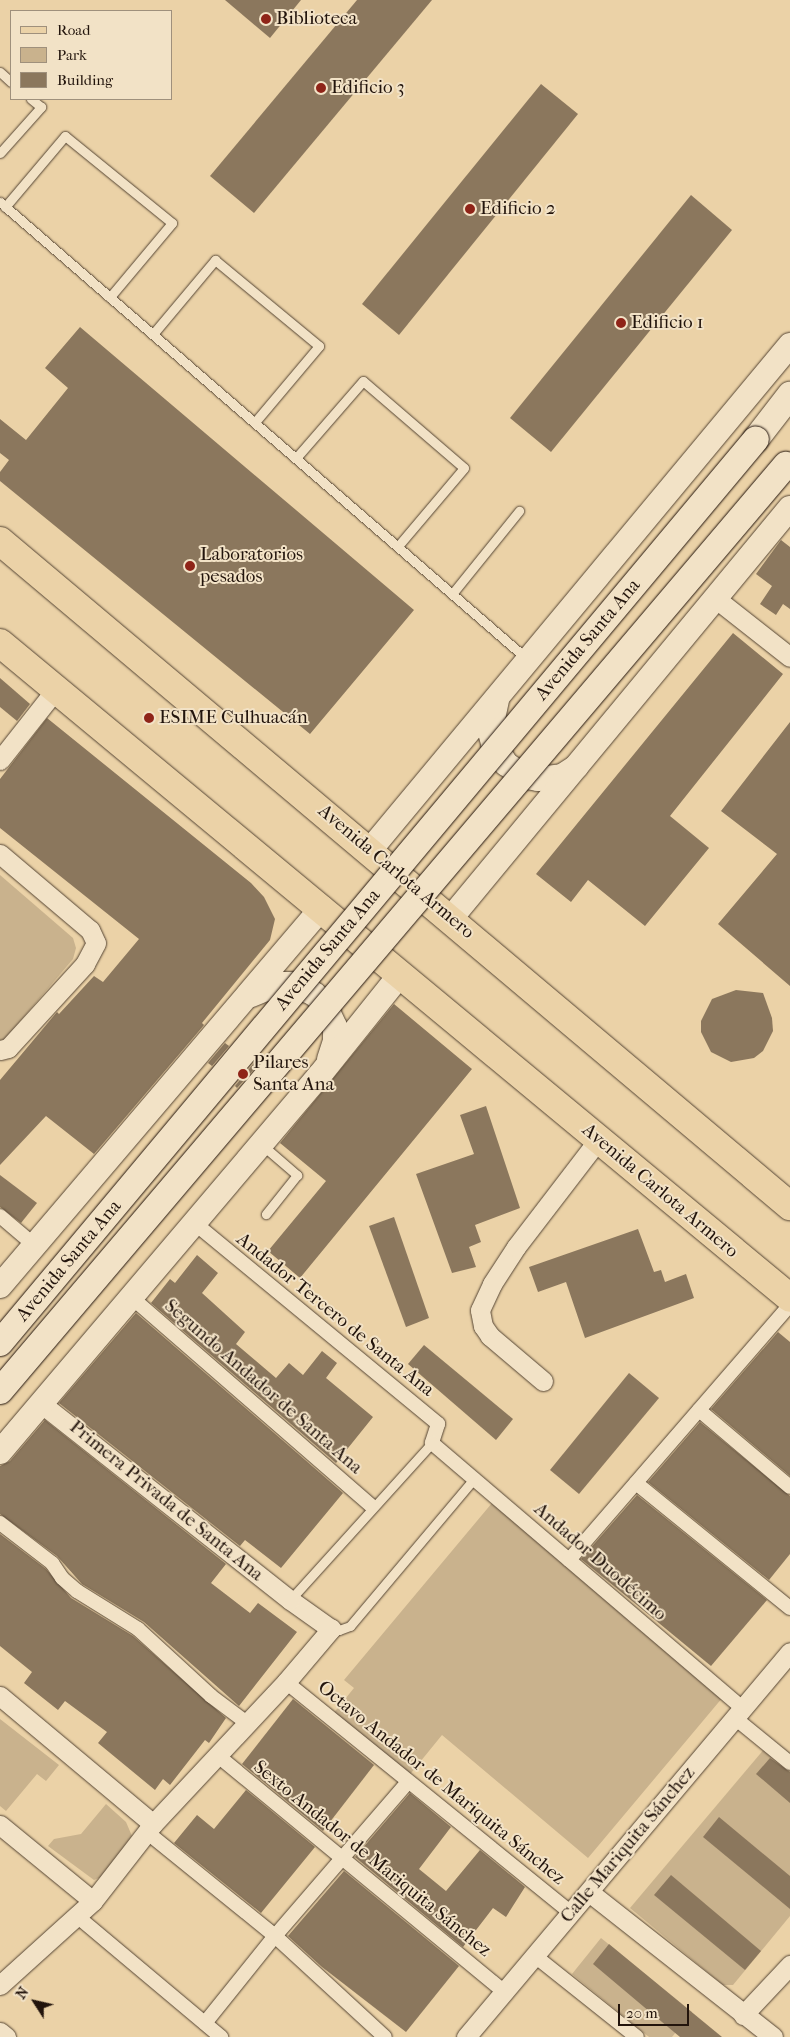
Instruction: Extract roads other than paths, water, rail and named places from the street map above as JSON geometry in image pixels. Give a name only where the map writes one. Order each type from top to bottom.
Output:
[{"type":"main road","name":"Avenida Santa Ana","points":[[0,1343],[756,439],[790,395]]},
{"type":"main road","name":"Avenida Santa Ana","points":[[0,1391],[788,462]]},
{"type":"main road","name":"Avenida Carlota Armero","points":[[0,541],[451,918],[790,1206]]},
{"type":"main road","name":"Avenida Carlota Armero","points":[[0,643],[322,908],[400,975],[790,1298]]},
{"type":"street","name":"Avenida Santa Ana","points":[[370,850],[790,345]]},
{"type":"street","points":[[451,918],[582,763],[790,508]]},
{"type":"street","points":[[715,598],[790,656]]},
{"type":"street","points":[[0,760],[56,689]]},
{"type":"street","points":[[499,696],[491,720],[492,738],[498,754],[515,771],[526,777],[550,779],[562,776],[582,763]]},
{"type":"street","points":[[0,854],[90,930],[96,943],[85,964],[8,1048],[0,1050]]},
{"type":"street","name":"Avenida Santa Ana","points":[[0,1286],[33,1244],[322,908]]},
{"type":"street","points":[[0,1452],[192,1222],[319,1076],[400,975]]},
{"type":"street","points":[[240,1005],[253,992],[278,984],[291,984],[314,994],[331,1014],[335,1027],[333,1053],[319,1076]]},
{"type":"street","points":[[544,1381],[490,1336],[482,1326],[480,1310],[492,1284],[516,1247],[598,1140]]},
{"type":"street","points":[[0,1216],[33,1244]]},
{"type":"street","name":"Andador Tercero de Santa Ana","points":[[192,1222],[438,1424],[432,1443]]},
{"type":"street","name":"Segundo Andador de Santa Ana","points":[[130,1296],[372,1506]]},
{"type":"street","points":[[569,1560],[790,1305]]},
{"type":"street","name":"Primera Privada de Santa Ana","points":[[41,1403],[290,1600],[331,1628]]},
{"type":"street","points":[[699,1410],[790,1487]]},
{"type":"street","name":"Andador Duodécimo","points":[[432,1443],[569,1560],[739,1714],[790,1763]]},
{"type":"street","points":[[636,1483],[790,1608]]},
{"type":"street","points":[[0,1523],[52,1563],[62,1578],[78,1592],[138,1629],[211,1696],[247,1723]]},
{"type":"street","points":[[0,1985],[78,1917],[93,1901],[150,1828],[286,1682],[331,1628]]},
{"type":"street","name":"Calle Mariquita Sánchez","points":[[466,2037],[790,1652]]},
{"type":"street","name":"Octavo Andador de Mariquita Sánchez","points":[[286,1682],[571,1913]]},
{"type":"street","points":[[0,1696],[274,1936],[384,2037]]},
{"type":"street","name":"Sexto Andador de Mariquita Sánchez","points":[[217,1755],[342,1861],[504,1992]]},
{"type":"street","points":[[205,2023],[274,1936],[342,1861],[408,1782]]},
{"type":"street","points":[[0,1825],[93,1901]]},
{"type":"street","points":[[589,1892],[773,2037]]},
{"type":"street","points":[[78,1917],[222,2037]]},
{"type":"street","points":[[535,1956],[637,2037]]},
{"type":"street","points":[[743,2015],[790,1965]]},
{"type":"street","points":[[0,2032],[6,2037]]},
{"type":"lane","points":[[0,72],[10,81]]},
{"type":"lane","points":[[0,153],[41,107],[32,100]]},
{"type":"lane","points":[[110,296],[172,223],[66,136],[2,204],[529,660]]},
{"type":"lane","points":[[153,334],[215,260],[319,346],[256,422]]},
{"type":"lane","points":[[296,458],[363,381],[464,468],[398,546]]},
{"type":"lane","points":[[452,594],[519,511]]},
{"type":"lane","points":[[260,1144],[297,1175],[266,1214]]},
{"type":"lane","points":[[290,1600],[372,1506],[432,1443]]},
{"type":"lane","points":[[331,1628],[339,1630],[350,1626],[474,1478]]},
{"type":"place","name":"Biblioteca","points":[[266,19]]},
{"type":"place","name":"Edificio 3","points":[[321,88]]},
{"type":"place","name":"Edificio 2","points":[[470,209]]},
{"type":"place","name":"Edificio 1","points":[[621,323]]},
{"type":"place","name":"Laboratorios pesados","points":[[190,566]]},
{"type":"place","name":"ESIME Culhuacán","points":[[149,718]]},
{"type":"place","name":"Pilares Santa Ana","points":[[243,1074]]}]
